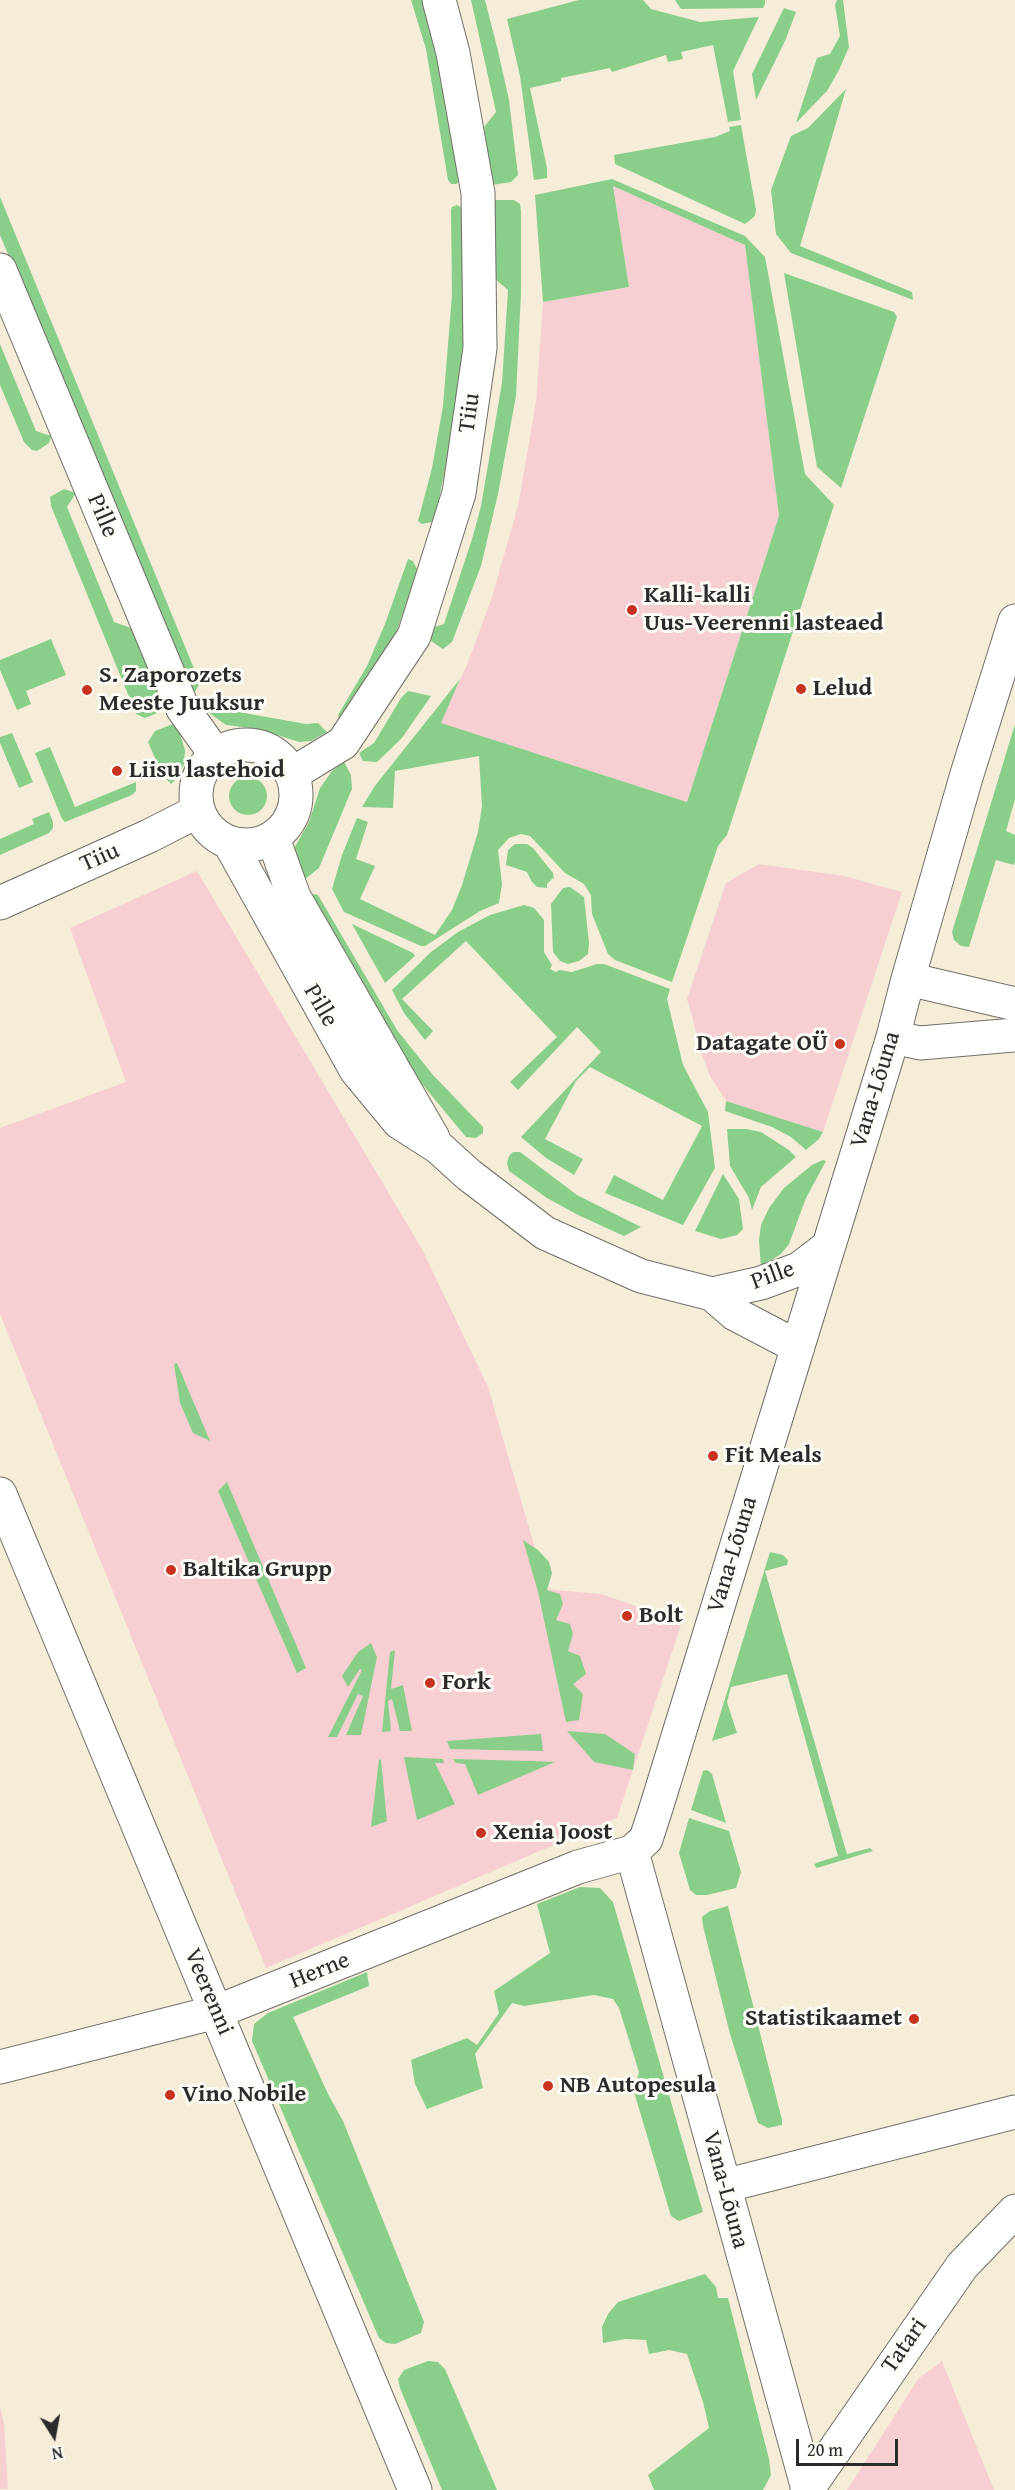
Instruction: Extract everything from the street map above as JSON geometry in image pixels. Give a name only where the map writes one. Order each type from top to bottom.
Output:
[{"type":"street","name":"Tiiu","points":[[292,774],[343,743],[414,636],[459,493],[480,348],[478,194],[453,53],[439,0]]},
{"type":"street","name":"Pille","points":[[0,270],[183,709],[216,755]]},
{"type":"street","name":"Vana-Lõuna","points":[[808,2489],[632,1852],[646,1839],[657,1804],[893,1037],[908,979],[1015,621]]},
{"type":"street","points":[[244,745],[258,746],[278,757],[292,774],[296,788],[296,802],[292,817],[284,829],[273,838],[259,844],[244,846],[229,842],[210,830],[198,810],[196,795],[198,780],[205,766],[216,755],[229,748],[244,745]]},
{"type":"street","name":"Tiiu","points":[[0,903],[149,836],[198,810]]},
{"type":"street","name":"Pille","points":[[273,838],[294,897],[438,1147]]},
{"type":"street","name":"Pille","points":[[229,842],[356,1070],[399,1122],[438,1147],[469,1175],[545,1233],[641,1276],[712,1293],[761,1283],[799,1269],[828,1247]]},
{"type":"street","points":[[908,979],[1015,1004]]},
{"type":"street","points":[[893,1037],[920,1042],[1015,1035]]},
{"type":"street","name":"Pille","points":[[712,1293],[735,1314],[798,1347]]},
{"type":"street","name":"Veerenni","points":[[0,1494],[415,2490]]},
{"type":"street","name":"Herne","points":[[0,2067],[216,2012],[578,1867],[632,1852]]},
{"type":"street","points":[[724,2186],[1015,2112]]},
{"type":"street","name":"Tatari","points":[[808,2489],[962,2266],[1015,2211]]},
{"type":"shaded area","points":[[613,186],[745,245],[779,516],[687,802],[440,723],[467,665],[492,597],[518,506],[536,402],[543,302],[629,287]]},
{"type":"shaded area","points":[[759,864],[844,876],[902,892],[823,1132],[726,1101],[710,1076],[687,999],[726,883]]},
{"type":"shaded area","points":[[197,871],[422,1249],[488,1387],[534,1545],[544,1589],[601,1594],[682,1622],[617,1818],[266,1968],[0,1314],[0,1128],[126,1082],[70,928]]},
{"type":"shaded area","points":[[942,2361],[994,2490],[847,2490],[918,2379]]},
{"type":"shaded area","points":[[0,2406],[4,2423],[8,2489],[0,2489]]},
{"type":"green space","points":[[411,0],[427,0],[462,180],[456,184],[451,184],[448,180],[426,49]]},
{"type":"green space","points":[[471,0],[485,0],[509,100],[518,175],[511,182],[492,185],[484,127],[496,112]]},
{"type":"green space","points":[[579,0],[643,0],[651,9],[700,22],[759,17],[733,71],[741,120],[728,122],[713,45],[681,52],[683,59],[668,62],[666,55],[612,72],[610,68],[561,78],[561,81],[530,88],[547,168],[547,178],[534,180],[520,76],[507,19]]},
{"type":"green space","points":[[675,0],[765,0],[765,4],[763,8],[681,9]]},
{"type":"green space","points":[[837,0],[843,0],[849,47],[827,91],[796,123],[817,58],[830,54],[840,36],[835,5]]},
{"type":"green space","points":[[784,8],[796,12],[785,41],[756,100],[752,74]]},
{"type":"green space","points":[[846,89],[800,246],[912,292],[913,300],[791,253],[776,234],[771,190],[791,136],[808,128]]},
{"type":"green space","points":[[741,125],[756,210],[755,216],[745,224],[615,164],[614,155],[715,137],[730,131],[729,127]]},
{"type":"green space","points":[[612,179],[745,236],[765,257],[805,474],[834,505],[727,835],[718,846],[672,982],[615,960],[608,954],[592,914],[591,895],[584,884],[565,873],[530,836],[521,834],[509,838],[498,850],[502,884],[499,903],[480,911],[425,946],[344,912],[332,889],[342,855],[357,818],[368,822],[356,859],[375,866],[360,899],[435,935],[452,910],[478,832],[482,806],[479,756],[395,771],[393,808],[362,807],[374,787],[460,679],[441,723],[687,802],[779,516],[745,245],[613,186],[629,287],[543,302],[535,195]]},
{"type":"green space","points":[[0,197],[200,683],[194,693],[181,671],[0,235]]},
{"type":"green space","points":[[493,200],[514,200],[520,204],[521,211],[521,293],[516,396],[498,494],[481,566],[452,642],[443,649],[429,637],[431,628],[444,624],[473,536],[481,506],[502,383],[508,290],[495,279]]},
{"type":"green space","points":[[457,205],[464,209],[466,286],[462,365],[439,499],[432,522],[422,524],[418,521],[432,468],[443,406],[452,295],[451,210]]},
{"type":"green space","points":[[784,273],[894,312],[897,317],[841,488],[817,467]]},
{"type":"green space","points":[[0,344],[36,431],[51,436],[49,443],[37,451],[32,450],[24,442],[0,385]]},
{"type":"green space","points":[[64,489],[76,493],[67,507],[114,622],[131,628],[165,710],[145,718],[136,714],[51,506],[50,497]]},
{"type":"green space","points":[[408,559],[413,561],[418,571],[393,641],[340,723],[338,715],[367,666]]},
{"type":"green space","points":[[51,639],[66,675],[26,691],[31,704],[17,710],[0,670],[0,660]]},
{"type":"green space","points":[[408,691],[431,696],[402,738],[377,762],[363,761],[359,753],[374,743],[401,698]]},
{"type":"green space","points":[[213,701],[233,711],[306,724],[318,723],[327,732],[311,741],[299,742],[258,729],[226,725],[201,707]]},
{"type":"green space","points":[[173,724],[180,734],[185,750],[184,764],[178,777],[171,784],[162,774],[148,742],[155,731]]},
{"type":"green space","points":[[1015,724],[1015,799],[1006,831],[1015,835],[1015,861],[1014,865],[996,860],[969,947],[961,946],[954,940],[952,932]]},
{"type":"green space","points":[[12,733],[33,782],[19,788],[0,743],[0,737]]},
{"type":"green space","points":[[50,747],[75,807],[136,782],[136,791],[132,795],[65,822],[35,753]]},
{"type":"green space","points":[[344,762],[351,775],[352,789],[319,868],[300,883],[293,850],[309,822],[320,788],[332,771]]},
{"type":"green space","points":[[248,777],[262,782],[267,796],[262,810],[248,815],[234,810],[229,796],[234,782]]},
{"type":"green space","points":[[49,812],[53,828],[49,833],[0,855],[0,839],[34,824],[32,819]]},
{"type":"green space","points":[[515,844],[527,844],[533,848],[553,873],[554,880],[553,878],[547,884],[547,888],[537,887],[527,872],[506,865],[508,850]]},
{"type":"green space","points":[[570,887],[584,897],[589,943],[588,954],[579,961],[568,964],[560,961],[553,952],[551,904],[563,888]]},
{"type":"green space","points":[[314,894],[318,895],[397,1030],[433,1075],[483,1127],[483,1133],[476,1138],[466,1137],[412,1072],[310,897]]},
{"type":"green space","points":[[524,905],[534,908],[544,920],[544,952],[552,965],[550,969],[556,972],[559,970],[572,972],[604,964],[670,989],[667,999],[683,1065],[708,1112],[715,1168],[683,1225],[605,1193],[614,1175],[663,1200],[702,1126],[590,1067],[576,1081],[545,1139],[583,1159],[574,1175],[546,1158],[521,1137],[601,1052],[577,1027],[518,1090],[510,1082],[557,1037],[466,941],[402,999],[433,1031],[425,1040],[404,1013],[392,990],[431,952],[458,932],[490,915]]},
{"type":"green space","points":[[352,924],[413,953],[415,956],[385,983]]},
{"type":"green space","points":[[726,1101],[823,1132],[819,1139],[806,1150],[791,1137],[772,1127],[725,1111]]},
{"type":"green space","points":[[727,1129],[761,1132],[796,1157],[761,1187],[752,1210],[749,1198],[730,1166]]},
{"type":"green space","points":[[513,1152],[520,1152],[577,1195],[641,1227],[624,1236],[547,1198],[509,1171],[507,1163]]},
{"type":"green space","points":[[826,1161],[806,1198],[789,1244],[781,1254],[761,1267],[759,1240],[761,1225],[769,1208],[784,1188],[812,1165]]},
{"type":"green space","points":[[723,1174],[739,1199],[743,1229],[737,1235],[721,1239],[695,1231]]},
{"type":"green space","points":[[177,1363],[210,1441],[193,1433],[180,1403],[174,1364]]},
{"type":"green space","points":[[227,1482],[306,1668],[297,1673],[218,1491]]},
{"type":"green space","points":[[523,1540],[538,1550],[549,1562],[552,1573],[547,1590],[560,1594],[563,1604],[556,1620],[570,1624],[573,1634],[568,1651],[580,1656],[586,1674],[573,1684],[583,1694],[579,1720],[566,1722],[538,1592]]},
{"type":"green space","points":[[770,1552],[783,1555],[788,1560],[787,1565],[765,1571],[847,1854],[870,1848],[873,1851],[817,1868],[814,1865],[816,1863],[838,1856],[787,1674],[731,1687],[727,1702],[737,1733],[712,1741]]},
{"type":"green space","points":[[371,1643],[377,1657],[361,1735],[346,1735],[363,1696],[358,1694],[337,1737],[328,1737],[362,1670],[360,1669],[348,1687],[342,1676],[358,1652]]},
{"type":"green space","points":[[395,1650],[391,1689],[403,1685],[412,1731],[400,1731],[392,1699],[388,1701],[391,1731],[382,1732],[390,1652]]},
{"type":"green space","points":[[567,1731],[605,1734],[635,1754],[633,1770],[594,1762]]},
{"type":"green space","points":[[541,1734],[543,1751],[450,1749],[447,1741]]},
{"type":"green space","points":[[404,1757],[443,1759],[444,1763],[435,1763],[455,1804],[417,1820]]},
{"type":"green space","points":[[379,1759],[381,1760],[387,1821],[371,1827]]},
{"type":"green space","points":[[453,1759],[555,1762],[478,1795],[465,1764],[456,1763]]},
{"type":"green space","points":[[707,1770],[712,1774],[726,1823],[691,1810],[703,1771]]},
{"type":"green space","points":[[689,1818],[729,1831],[741,1872],[736,1888],[707,1895],[696,1895],[690,1890],[679,1853]]},
{"type":"green space","points":[[580,1887],[600,1888],[613,1902],[703,2212],[679,2221],[671,2216],[634,2092],[639,2072],[619,2008],[613,1999],[594,1995],[524,2006],[512,2003],[475,2054],[483,2088],[427,2109],[415,2084],[411,2060],[467,2038],[477,2045],[499,2013],[494,1991],[550,1953],[537,1904]]},
{"type":"green space","points":[[728,1906],[782,2120],[782,2125],[768,2128],[758,2123],[730,2034],[703,1926],[702,1917],[710,1911]]},
{"type":"green space","points":[[367,1972],[369,1986],[293,2017],[328,2094],[343,2121],[424,2322],[421,2333],[395,2344],[386,2343],[379,2338],[252,2041],[254,2024],[268,2013]]},
{"type":"green space","points":[[705,2274],[716,2287],[718,2298],[728,2298],[769,2459],[771,2475],[763,2490],[654,2490],[648,2475],[709,2428],[687,2354],[669,2350],[649,2354],[646,2340],[625,2339],[603,2343],[602,2327],[608,2314],[618,2302]]},
{"type":"green space","points":[[428,2361],[438,2362],[445,2369],[497,2490],[442,2490],[398,2379],[404,2370]]},
{"type":"place","name":"Kalli-kalli Uus-Veerenni lasteaed","points":[[632,610]]},
{"type":"place","name":"Lelud","points":[[801,689]]},
{"type":"place","name":"S. Zaporozets Meeste Juuksur","points":[[87,690]]},
{"type":"place","name":"Liisu lastehoid","points":[[117,771]]},
{"type":"place","name":"Datagate OÜ","points":[[840,1044]]},
{"type":"place","name":"Fit Meals","points":[[713,1456]]},
{"type":"place","name":"Baltika Grupp","points":[[171,1570]]},
{"type":"place","name":"Bolt","points":[[627,1616]]},
{"type":"place","name":"Fork","points":[[430,1683]]},
{"type":"place","name":"Xenia Joost","points":[[481,1833]]},
{"type":"place","name":"Statistikaamet","points":[[914,2019]]},
{"type":"place","name":"NB Autopesula","points":[[548,2086]]},
{"type":"place","name":"Vino Nobile","points":[[170,2095]]}]
